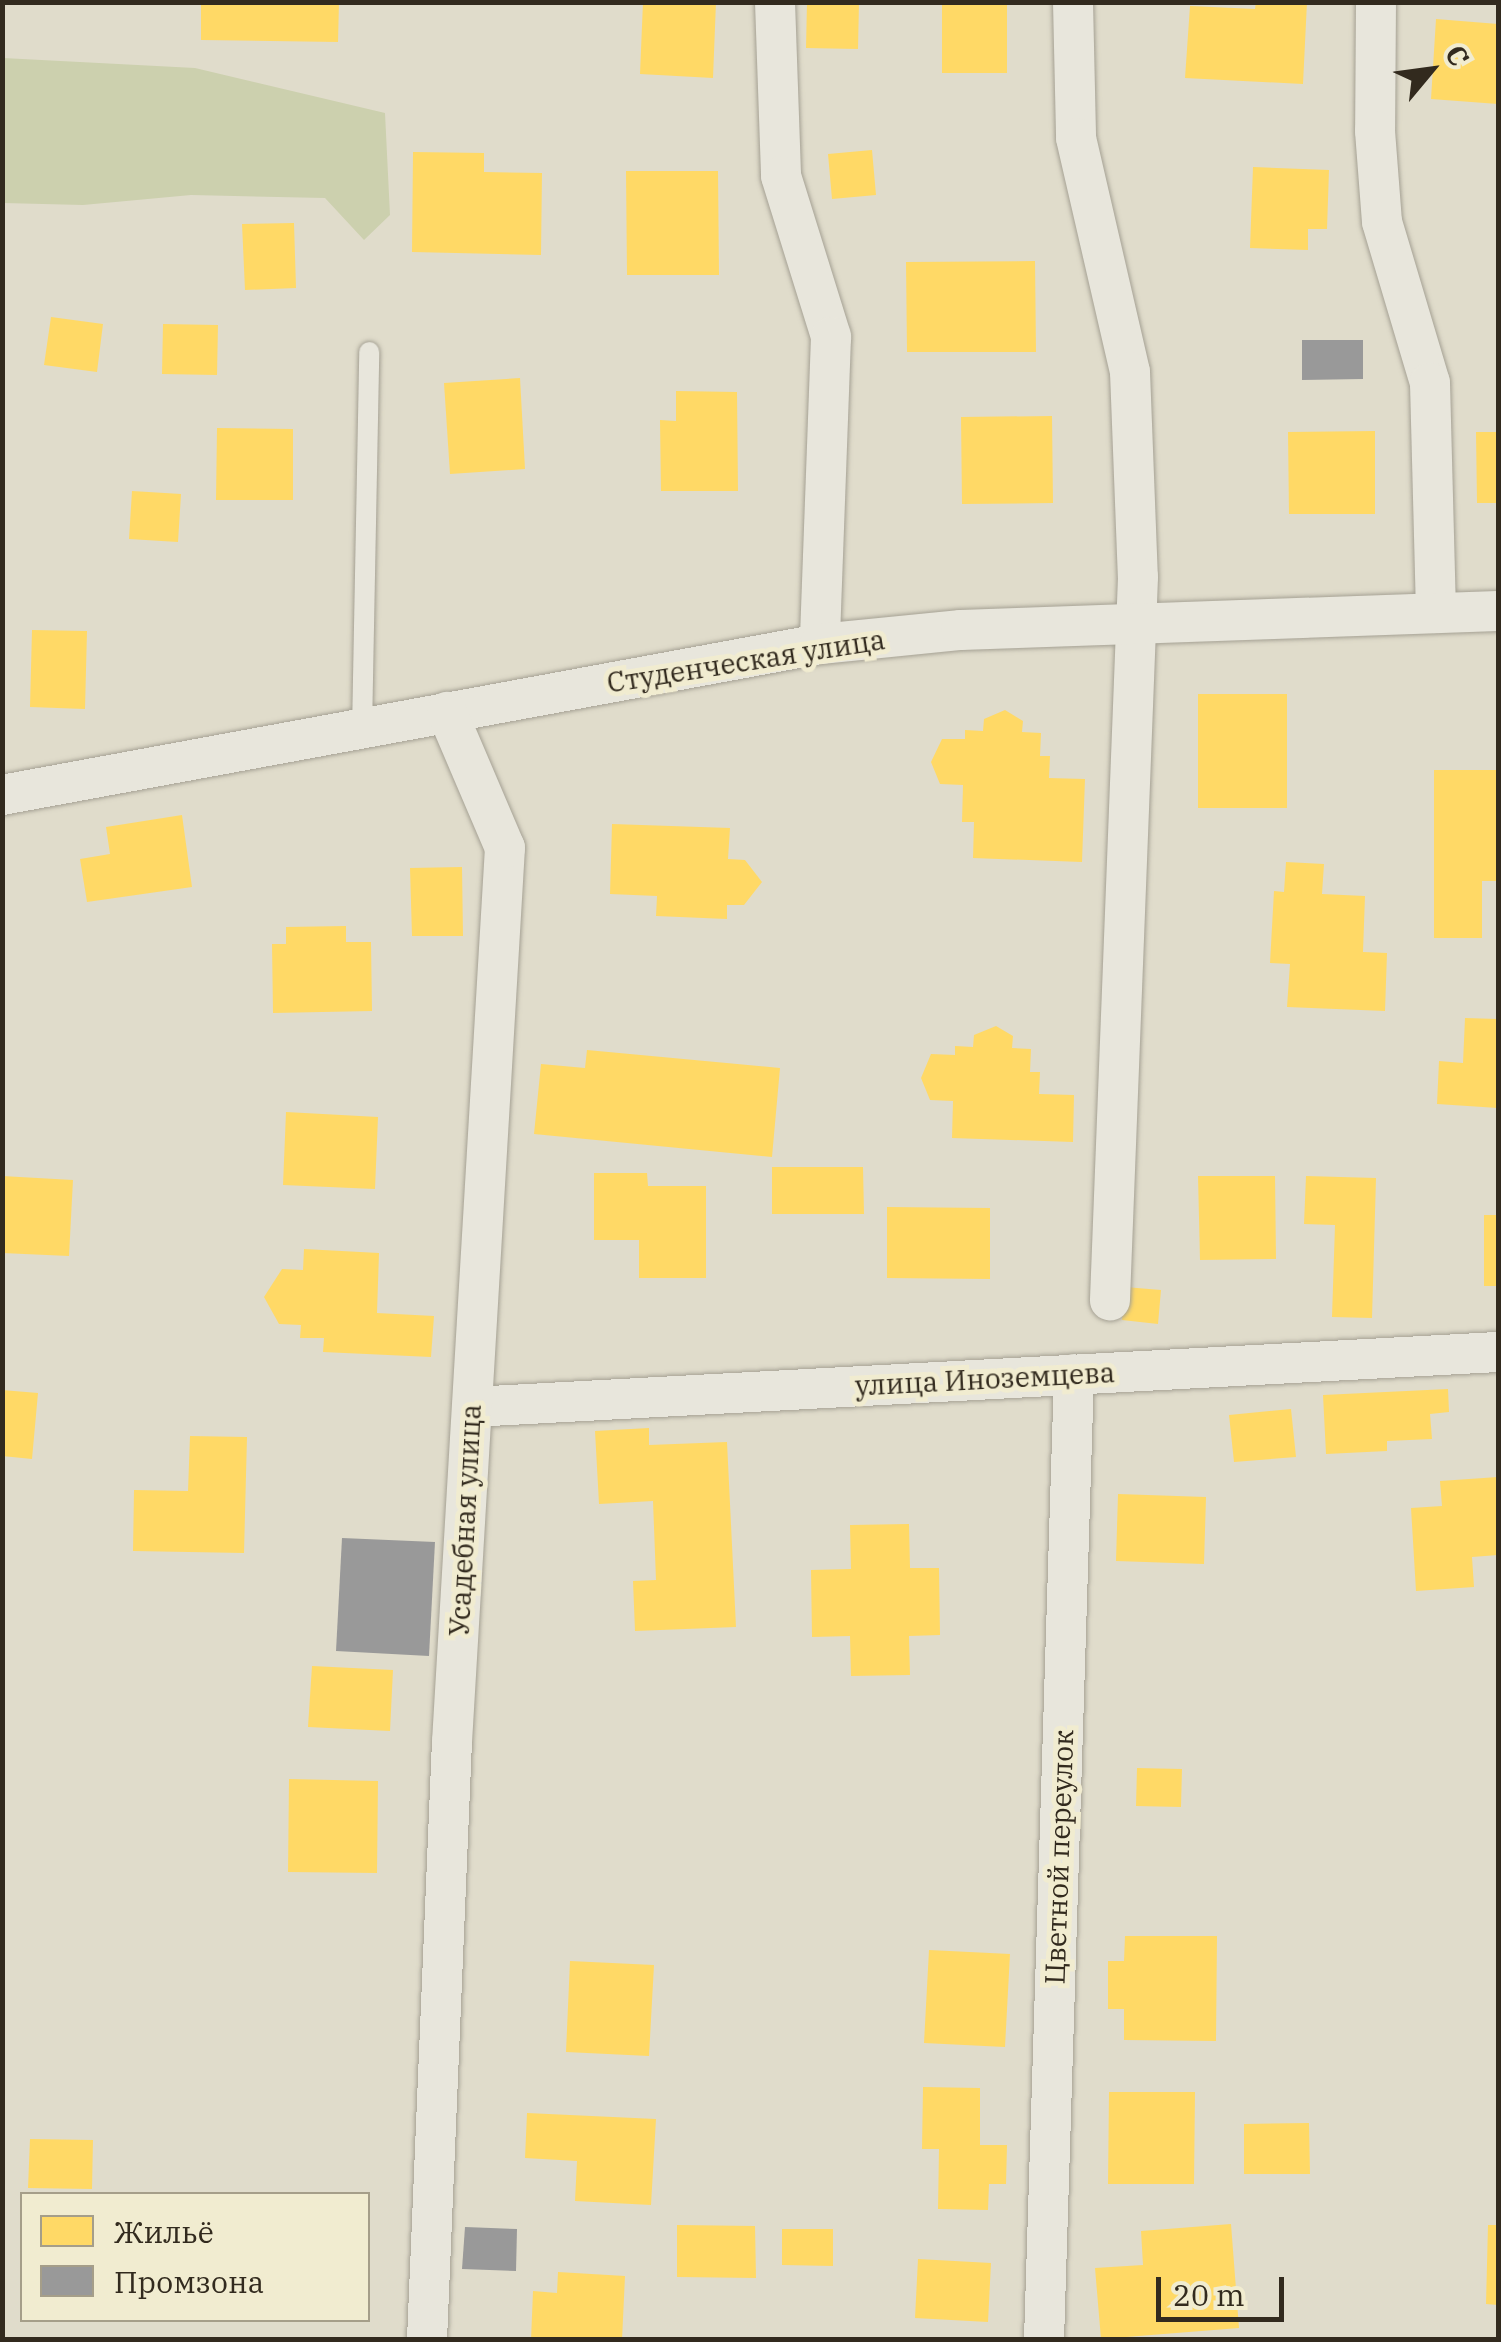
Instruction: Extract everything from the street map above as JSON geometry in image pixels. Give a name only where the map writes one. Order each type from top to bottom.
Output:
[{"type":"street","points":[[776,2],[781,176],[831,338],[820,644]]},
{"type":"street","points":[[1073,2],[1076,138],[1130,372],[1140,624],[1110,1300]]},
{"type":"street","points":[[1376,2],[1374,131],[1382,222],[1430,382],[1436,613]]},
{"type":"street","name":"Студенческая улица","points":[[2,795],[820,644],[961,630],[1498,612]]},
{"type":"street","name":"Усадебная улица","points":[[427,2340],[472,1407],[505,848],[447,712]]},
{"type":"street","name":"улица Иноземцева","points":[[472,1407],[1498,1352]]},
{"type":"street","name":"Цветной переулок","points":[[1044,2340],[1074,1374]]},
{"type":"lane","points":[[362,731],[369,352]]},
{"type":"green space","points":[[3,58],[195,68],[385,113],[390,215],[364,240],[325,198],[191,195],[83,205],[3,203]]},
{"type":"building: Жильё","points":[[201,2],[339,2],[338,42],[201,40]]},
{"type":"building: Жильё","points":[[643,2],[716,2],[713,78],[640,74]]},
{"type":"building: Жильё","points":[[807,2],[859,2],[858,49],[806,48]]},
{"type":"building: Жильё","points":[[942,2],[1007,2],[1007,73],[942,73]]},
{"type":"building: Жильё","points":[[1256,2],[1307,2],[1303,84],[1185,78],[1190,6],[1255,9]]},
{"type":"building: Жильё","points":[[1436,19],[1498,24],[1498,104],[1431,99]]},
{"type":"building: Жильё","points":[[872,150],[876,195],[832,199],[828,154]]},
{"type":"building: Жильё","points":[[413,152],[484,153],[484,172],[542,173],[541,255],[412,252]]},
{"type":"building: Жильё","points":[[1253,167],[1329,170],[1327,229],[1308,229],[1308,250],[1250,248]]},
{"type":"building: Жильё","points":[[626,171],[718,171],[719,275],[627,275]]},
{"type":"building: Жильё","points":[[294,223],[296,288],[245,290],[242,224]]},
{"type":"building: Жильё","points":[[1035,261],[1036,352],[907,352],[906,262]]},
{"type":"building: Жильё","points":[[51,317],[103,324],[97,372],[44,365]]},
{"type":"building: Жильё","points":[[163,324],[218,325],[217,375],[162,374]]},
{"type":"building: Жильё","points":[[520,378],[525,469],[450,474],[444,383]]},
{"type":"building: Жильё","points":[[676,391],[737,392],[738,491],[661,491],[660,420],[676,421]]},
{"type":"building: Жильё","points":[[1052,416],[1053,503],[962,504],[961,417]]},
{"type":"building: Жильё","points":[[217,428],[293,429],[293,500],[216,500]]},
{"type":"building: Жильё","points":[[1375,431],[1375,514],[1289,514],[1288,432]]},
{"type":"building: Жильё","points":[[1476,432],[1498,432],[1498,503],[1477,503]]},
{"type":"building: Жильё","points":[[132,491],[181,494],[178,542],[129,539]]},
{"type":"building: Жильё","points":[[32,630],[87,631],[85,709],[30,707]]},
{"type":"building: Жильё","points":[[1198,694],[1287,694],[1287,808],[1198,808]]},
{"type":"building: Жильё","points":[[1005,710],[1023,721],[1022,732],[1041,733],[1040,756],[1050,756],[1049,778],[1085,779],[1082,862],[973,858],[974,822],[962,822],[963,785],[940,784],[931,762],[942,739],[965,739],[965,730],[983,731],[984,719]]},
{"type":"building: Жильё","points":[[1434,770],[1498,770],[1498,881],[1482,881],[1482,938],[1434,938]]},
{"type":"building: Жильё","points":[[182,815],[192,887],[87,902],[80,859],[110,854],[106,827]]},
{"type":"building: Жильё","points":[[612,824],[730,828],[728,859],[745,860],[762,882],[744,905],[727,905],[727,919],[656,916],[657,896],[610,894]]},
{"type":"building: Жильё","points":[[1286,862],[1324,864],[1322,894],[1365,896],[1363,952],[1387,953],[1385,1011],[1287,1007],[1290,964],[1270,963],[1274,891],[1284,892]]},
{"type":"building: Жильё","points":[[462,867],[463,936],[412,936],[410,868]]},
{"type":"building: Жильё","points":[[346,926],[346,942],[371,942],[372,1011],[273,1013],[272,944],[286,944],[286,927]]},
{"type":"building: Жильё","points":[[1465,1018],[1498,1019],[1498,1108],[1437,1104],[1439,1061],[1463,1063]]},
{"type":"building: Жильё","points":[[996,1026],[1013,1036],[1012,1048],[1031,1049],[1030,1072],[1040,1072],[1039,1094],[1074,1095],[1073,1142],[952,1138],[953,1101],[930,1100],[921,1078],[931,1054],[955,1055],[955,1046],[973,1047],[974,1035]]},
{"type":"building: Жильё","points":[[587,1050],[780,1068],[772,1157],[534,1134],[541,1064],[585,1068]]},
{"type":"building: Жильё","points":[[286,1112],[378,1117],[375,1189],[283,1185]]},
{"type":"building: Жильё","points":[[772,1167],[863,1167],[864,1214],[772,1214]]},
{"type":"building: Жильё","points":[[594,1173],[647,1173],[648,1186],[706,1186],[706,1278],[639,1278],[639,1240],[594,1240]]},
{"type":"building: Жильё","points":[[2,1176],[73,1180],[69,1256],[2,1253]]},
{"type":"building: Жильё","points":[[1198,1176],[1275,1176],[1276,1259],[1200,1260]]},
{"type":"building: Жильё","points":[[1306,1176],[1376,1178],[1372,1318],[1332,1317],[1335,1225],[1304,1224]]},
{"type":"building: Жильё","points":[[887,1207],[990,1208],[990,1279],[887,1278]]},
{"type":"building: Жильё","points":[[1484,1215],[1498,1215],[1498,1286],[1484,1286]]},
{"type":"building: Жильё","points":[[304,1249],[379,1253],[377,1313],[434,1316],[431,1357],[323,1352],[324,1338],[300,1338],[301,1325],[279,1324],[264,1297],[282,1269],[303,1270]]},
{"type":"building: Жильё","points":[[1125,1287],[1161,1290],[1158,1324],[1122,1320]]},
{"type":"building: Жильё","points":[[1448,1389],[1449,1412],[1430,1414],[1432,1439],[1387,1441],[1387,1451],[1326,1454],[1323,1395]]},
{"type":"building: Жильё","points":[[2,1390],[38,1393],[32,1459],[2,1456]]},
{"type":"building: Жильё","points":[[1291,1409],[1296,1457],[1234,1462],[1229,1415]]},
{"type":"building: Жильё","points":[[649,1428],[649,1445],[727,1442],[736,1627],[635,1631],[633,1581],[656,1580],[653,1501],[599,1504],[595,1431]]},
{"type":"building: Жильё","points":[[190,1436],[247,1437],[244,1553],[133,1551],[134,1490],[188,1491]]},
{"type":"building: Жильё","points":[[1498,1477],[1498,1555],[1472,1557],[1474,1587],[1416,1591],[1411,1508],[1442,1506],[1440,1481]]},
{"type":"building: Жильё","points":[[1118,1494],[1206,1497],[1204,1564],[1116,1561]]},
{"type":"building: Жильё","points":[[909,1524],[910,1568],[939,1568],[940,1635],[909,1636],[910,1675],[851,1676],[850,1636],[812,1637],[811,1570],[851,1569],[850,1525]]},
{"type":"building: Жильё","points":[[312,1666],[393,1670],[390,1731],[308,1727]]},
{"type":"building: Жильё","points":[[1137,1768],[1182,1769],[1181,1807],[1136,1806]]},
{"type":"building: Жильё","points":[[289,1779],[378,1781],[377,1873],[288,1872]]},
{"type":"building: Жильё","points":[[1125,1936],[1217,1936],[1216,2041],[1124,2040],[1124,2009],[1108,2009],[1108,1961],[1124,1961]]},
{"type":"building: Жильё","points":[[929,1950],[1010,1954],[1005,2047],[924,2043]]},
{"type":"building: Жильё","points":[[570,1961],[654,1965],[649,2056],[566,2052]]},
{"type":"building: Жильё","points":[[923,2087],[980,2088],[980,2145],[1007,2145],[1006,2184],[989,2184],[988,2210],[938,2209],[939,2149],[922,2149]]},
{"type":"building: Жильё","points":[[1109,2092],[1195,2092],[1194,2184],[1108,2184]]},
{"type":"building: Жильё","points":[[527,2113],[656,2119],[651,2205],[575,2201],[577,2161],[525,2158]]},
{"type":"building: Жильё","points":[[1309,2123],[1310,2174],[1244,2174],[1244,2124]]},
{"type":"building: Жильё","points":[[30,2139],[93,2140],[92,2189],[28,2188]]},
{"type":"building: Жильё","points":[[1231,2224],[1239,2328],[1101,2339],[1095,2268],[1143,2265],[1141,2231]]},
{"type":"building: Жильё","points":[[677,2225],[755,2226],[756,2278],[677,2277]]},
{"type":"building: Жильё","points":[[1488,2225],[1498,2225],[1498,2305],[1486,2304]]},
{"type":"building: Жильё","points":[[782,2229],[833,2229],[833,2266],[782,2265]]},
{"type":"building: Жильё","points":[[918,2259],[991,2263],[988,2322],[915,2318]]},
{"type":"building: Жильё","points":[[558,2272],[625,2276],[622,2340],[531,2340],[533,2291],[557,2293]]},
{"type":"building: Промзона","points":[[1302,340],[1363,340],[1363,379],[1302,380]]},
{"type":"building: Промзона","points":[[342,1538],[435,1542],[429,1656],[336,1651]]},
{"type":"building: Промзона","points":[[465,2227],[517,2229],[516,2271],[462,2269]]}]
